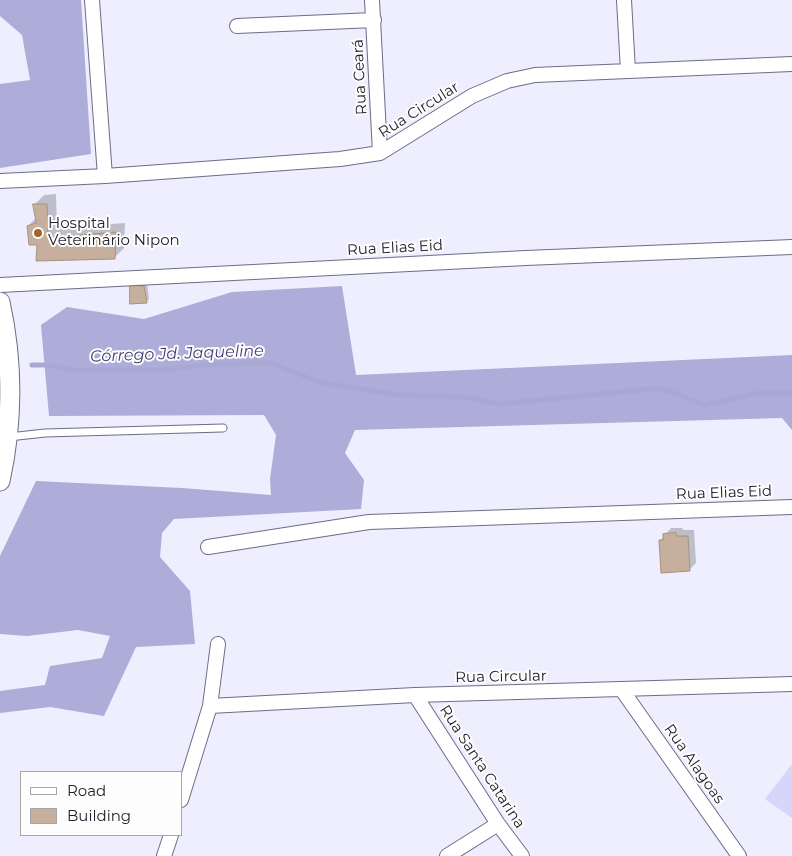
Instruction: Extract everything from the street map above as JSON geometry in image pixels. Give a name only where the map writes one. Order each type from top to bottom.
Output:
[{"type":"main road","points":[[0,302],[8,344],[10,394],[0,481]]},
{"type":"street","points":[[92,0],[105,176]]},
{"type":"street","name":"Rua Ceará","points":[[372,0],[380,153]]},
{"type":"street","points":[[624,0],[628,71]]},
{"type":"street","points":[[237,26],[374,20]]},
{"type":"street","name":"Rua Circular","points":[[0,181],[105,176],[340,159],[380,153],[472,96],[507,81],[535,75],[792,64]]},
{"type":"street","name":"Rua Elias Eid","points":[[0,285],[526,258],[792,247]]},
{"type":"street","name":"Rua Elias Eid","points":[[208,547],[369,522],[792,507]]},
{"type":"street","points":[[182,797],[210,706],[218,644]]},
{"type":"street","name":"Rua Circular","points":[[210,706],[415,695],[792,684]]},
{"type":"street","name":"Rua Alagoas","points":[[622,690],[739,856]]},
{"type":"street","name":"Rua Santa Catarina","points":[[415,695],[498,824],[522,856]]},
{"type":"street","points":[[447,856],[498,824]]},
{"type":"street","points":[[164,856],[171,836]]},
{"type":"lane","points":[[4,436],[45,433],[224,428]]},
{"type":"shaded area","points":[[0,0],[81,0],[91,154],[0,168],[0,84],[30,80],[22,35],[0,16]]},
{"type":"shaded area","points":[[342,286],[356,375],[792,355],[792,430],[782,418],[355,430],[345,453],[364,480],[361,509],[174,519],[162,533],[160,557],[190,591],[195,644],[136,647],[104,716],[50,707],[0,713],[0,691],[45,685],[50,666],[102,658],[110,636],[78,630],[27,636],[0,634],[0,556],[36,481],[182,488],[271,495],[270,479],[276,435],[264,415],[49,416],[41,325],[67,307],[144,319],[232,292]]},
{"type":"shaded area","points":[[792,764],[792,818],[765,799]]},
{"type":"building","name":"Hospital Veterinário Nipon","points":[[33,204],[47,204],[48,238],[116,232],[115,259],[36,261],[37,245],[29,245],[27,226],[36,223]]},
{"type":"building","points":[[130,285],[144,286],[147,303],[130,304]]},
{"type":"building","points":[[676,533],[677,536],[688,536],[690,571],[661,573],[659,540],[663,540],[663,534]]},
{"type":"waterway","name":"Córrego Jd. Jaqueline","points":[[32,365],[48,365],[70,370],[161,370],[212,364],[271,363],[322,383],[399,395],[464,397],[500,404],[660,388],[705,405],[759,393],[792,393]]},
{"type":"place","name":"Hospital Veterinário Nipon","points":[[38,233]]}]
